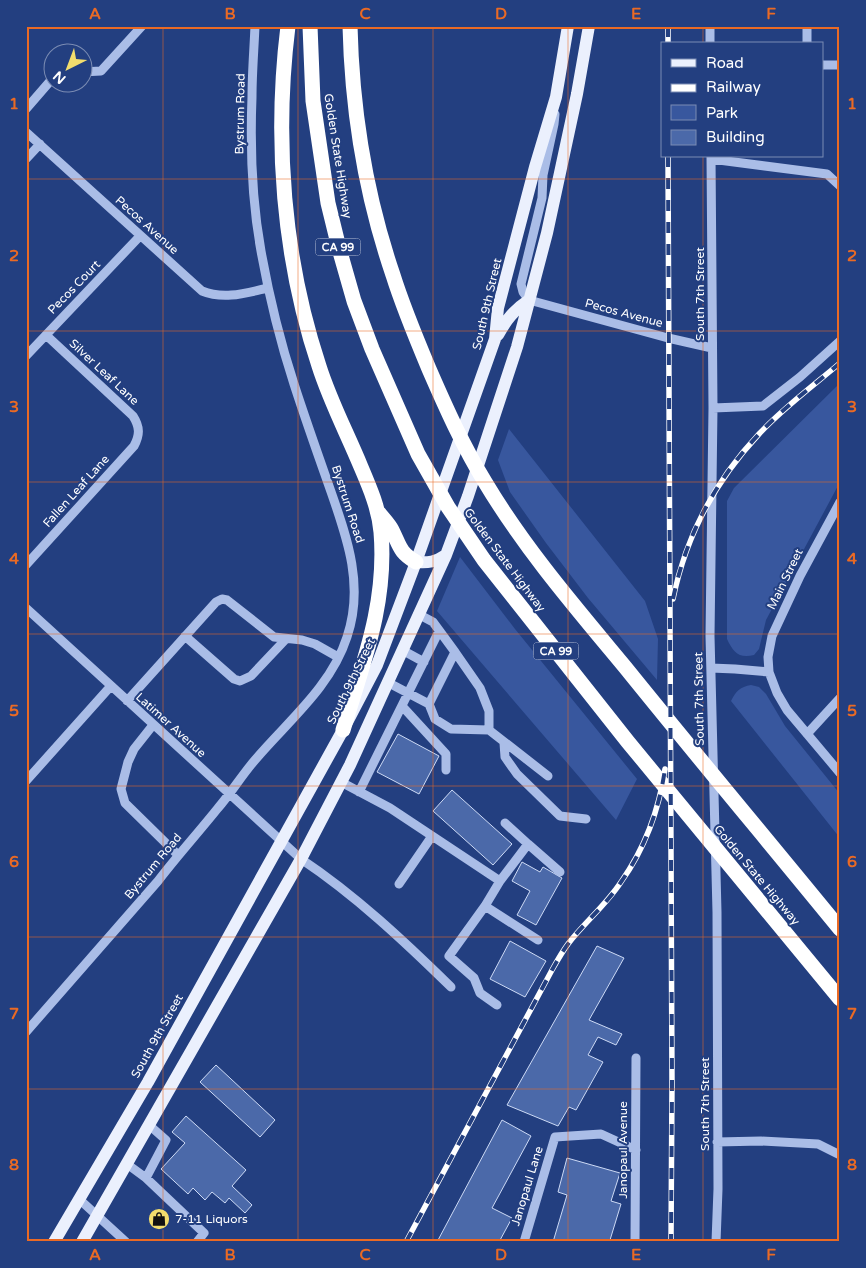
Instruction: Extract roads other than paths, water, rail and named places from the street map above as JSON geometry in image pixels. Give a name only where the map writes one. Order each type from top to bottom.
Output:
[{"type":"highway","points":[[288,26],[282,89],[282,130],[283,173],[291,252],[318,365],[366,477],[378,511],[383,570],[376,620],[343,730]]},
{"type":"highway","name":"Golden State Highway","points":[[310,26],[313,101],[328,203],[340,252],[354,301],[372,349],[418,454],[448,507],[484,560],[628,742],[840,999]]},
{"type":"highway","name":"Golden State Highway","points":[[350,26],[353,80],[359,129],[367,178],[378,226],[392,274],[409,320],[441,396],[467,451],[502,509],[549,574],[840,928]]},
{"type":"highway","points":[[378,511],[391,528],[399,548],[406,556],[416,562]]},
{"type":"main road","name":"South 9th Street","points":[[54,1242],[148,1082],[377,665],[416,562],[495,338],[498,308],[535,167],[556,97],[568,26]]},
{"type":"main road","points":[[82,1242],[301,859],[341,782],[446,555],[485,447],[529,300],[547,233],[578,94],[589,26]]},
{"type":"main road","points":[[495,338],[516,308],[529,300]]},
{"type":"main road","points":[[416,562],[427,563],[437,561],[446,555]]},
{"type":"street","points":[[92,71],[101,71],[142,26]]},
{"type":"street","name":"Bystrum Road","points":[[26,1032],[158,881],[254,761],[328,677],[347,637],[353,613],[355,590],[348,541],[280,340],[260,250],[252,177],[252,96],[255,26]]},
{"type":"street","points":[[710,26],[710,42]]},
{"type":"street","points":[[807,26],[807,42]]},
{"type":"street","points":[[824,65],[840,65]]},
{"type":"street","points":[[26,109],[42,91]]},
{"type":"street","points":[[529,300],[523,292],[521,284],[542,198],[543,175],[554,124],[556,97]]},
{"type":"street","name":"Pecos Avenue","points":[[26,132],[202,291],[213,295],[231,295],[268,288]]},
{"type":"street","points":[[26,159],[40,144]]},
{"type":"street","points":[[711,158],[827,174],[840,186]]},
{"type":"street","name":"South 7th Street","points":[[711,158],[713,408],[711,668],[717,912],[716,1242]]},
{"type":"street","name":"Pecos Court","points":[[26,356],[140,236]]},
{"type":"street","name":"Pecos Avenue","points":[[529,300],[712,348]]},
{"type":"street","name":"Silver Leaf Lane","points":[[46,335],[132,416],[138,423],[139,431]]},
{"type":"street","points":[[713,408],[763,406],[800,377],[840,341]]},
{"type":"street","name":"Fallen Leaf Lane","points":[[26,565],[134,446],[138,439],[139,431]]},
{"type":"street","name":"Main Street","points":[[769,672],[768,657],[772,636],[800,576],[840,502]]},
{"type":"street","points":[[823,532],[840,516]]},
{"type":"street","points":[[127,701],[216,602],[222,599],[236,606],[274,637],[285,640],[302,640],[315,644],[338,657]]},
{"type":"street","name":"Latimer Avenue","points":[[27,610],[301,859],[330,878],[451,986]]},
{"type":"street","points":[[418,614],[433,622],[480,688],[489,711],[489,730]]},
{"type":"street","points":[[359,792],[439,631]]},
{"type":"street","points":[[185,636],[234,679],[240,681],[251,676],[285,640]]},
{"type":"street","points":[[402,650],[424,662]]},
{"type":"street","points":[[429,704],[455,652]]},
{"type":"street","points":[[711,668],[735,668],[769,672],[777,693],[787,710],[840,773]]},
{"type":"street","points":[[387,682],[429,704],[435,719],[451,729],[489,730],[548,776]]},
{"type":"street","points":[[26,782],[110,687]]},
{"type":"street","points":[[807,734],[840,698]]},
{"type":"street","points":[[402,706],[446,754],[446,770]]},
{"type":"street","points":[[154,725],[137,746],[128,762],[121,789],[125,803],[178,855]]},
{"type":"street","points":[[504,743],[505,757],[517,774],[560,816],[586,819]]},
{"type":"street","points":[[341,782],[390,808],[500,881]]},
{"type":"street","points":[[505,823],[560,872]]},
{"type":"street","points":[[399,884],[432,836]]},
{"type":"street","points":[[497,1005],[480,993],[474,978],[449,956],[485,906],[500,881],[528,844]]},
{"type":"street","points":[[485,906],[538,940]]},
{"type":"street","name":"Janopaul Avenue","points":[[635,1242],[636,1058]]},
{"type":"street","points":[[146,1178],[166,1140],[149,1125]]},
{"type":"street","name":"Janopaul Lane","points":[[524,1242],[555,1137],[601,1134],[636,1150]]},
{"type":"street","points":[[717,1142],[761,1141],[818,1144],[840,1155]]},
{"type":"street","points":[[127,1164],[146,1178],[204,1233],[197,1242]]},
{"type":"street","points":[[79,1199],[126,1242]]},
{"type":"railway","points":[[668,26],[668,42]]},
{"type":"railway","points":[[668,158],[671,1242]]},
{"type":"railway","points":[[673,599],[694,531],[704,510],[729,471],[768,424],[840,363]]},
{"type":"railway","points":[[406,1242],[566,947],[602,906],[630,869],[644,842],[655,814],[665,769]]},
{"type":"place","name":"7-11 Liquors","points":[[159,1219]]}]
